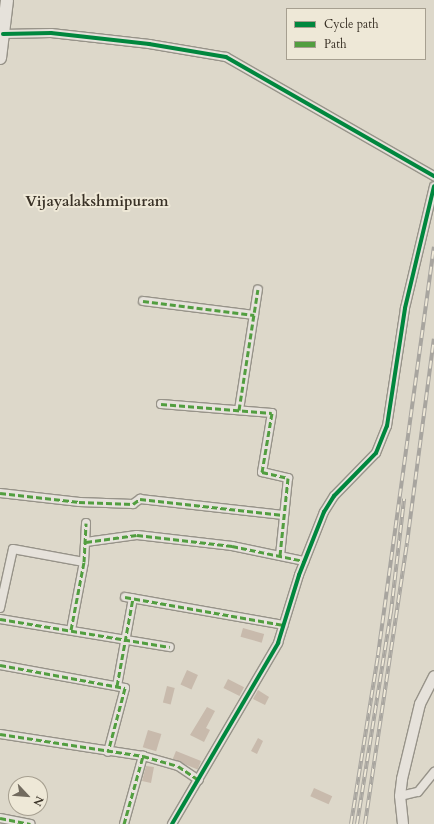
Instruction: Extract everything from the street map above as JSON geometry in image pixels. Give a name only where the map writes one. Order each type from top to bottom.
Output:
[{"type":"main road","points":[[0,58],[7,0]]},
{"type":"street","points":[[3,34],[50,33],[149,44],[226,57],[434,176]]},
{"type":"street","points":[[172,824],[268,662],[284,625],[304,561],[324,512],[334,496],[376,453],[387,426],[405,308],[434,186]]},
{"type":"street","points":[[239,410],[258,289]]},
{"type":"street","points":[[143,301],[254,315]]},
{"type":"street","points":[[161,404],[272,413],[262,472],[288,478],[280,556]]},
{"type":"street","points":[[0,493],[78,502],[133,504],[140,499],[283,515]]},
{"type":"street","points":[[71,630],[84,562],[86,523]]},
{"type":"street","points":[[86,542],[136,536],[232,546],[304,561]]},
{"type":"street","points":[[0,608],[13,549],[84,562]]},
{"type":"street","points":[[117,686],[125,640],[129,597],[284,625]]},
{"type":"street","points":[[0,619],[170,647]]},
{"type":"street","points":[[0,665],[125,688],[108,752]]},
{"type":"street","points":[[403,824],[400,796],[420,704],[434,676]]},
{"type":"street","points":[[0,734],[108,752],[143,756],[178,766],[199,780]]},
{"type":"street","points":[[124,824],[143,756]]},
{"type":"street","points":[[400,796],[418,792],[434,772]]},
{"type":"street","points":[[0,818],[30,824]]},
{"type":"building","points":[[243,628],[264,634],[262,643],[241,637]]},
{"type":"building","points":[[187,670],[198,675],[191,689],[180,685]]},
{"type":"building","points":[[228,679],[244,687],[239,696],[223,688]]},
{"type":"building","points":[[167,686],[175,688],[171,704],[163,702]]},
{"type":"building","points":[[258,690],[269,697],[265,705],[253,699]]},
{"type":"building","points":[[207,707],[215,711],[206,728],[210,730],[204,742],[190,735]]},
{"type":"building","points":[[148,730],[161,734],[156,751],[143,747]]},
{"type":"building","points":[[258,738],[263,741],[257,754],[251,751]]},
{"type":"building","points":[[176,751],[201,761],[198,769],[173,759]]},
{"type":"building","points":[[146,766],[154,767],[151,783],[142,781]]},
{"type":"building","points":[[314,788],[332,796],[329,804],[310,796]]},
{"type":"railway","points":[[351,824],[378,655],[434,247]]},
{"type":"railway","points":[[365,824],[407,543],[434,339]]},
{"type":"railway","points":[[357,824],[391,612],[404,499]]},
{"type":"marked path","points":[[239,410],[258,289]]},
{"type":"marked path","points":[[143,301],[254,315]]},
{"type":"marked path","points":[[161,404],[272,413],[262,472],[288,478],[280,556]]},
{"type":"marked path","points":[[0,493],[79,502],[133,504],[140,499],[283,515]]},
{"type":"marked path","points":[[71,630],[84,562],[86,523]]},
{"type":"marked path","points":[[86,542],[137,535],[232,546],[304,561]]},
{"type":"marked path","points":[[125,597],[284,625]]},
{"type":"marked path","points":[[117,686],[133,598]]},
{"type":"marked path","points":[[0,619],[170,647]]},
{"type":"marked path","points":[[0,665],[125,688],[108,752]]},
{"type":"marked path","points":[[0,734],[143,756],[178,766],[199,780]]},
{"type":"marked path","points":[[124,824],[143,756]]},
{"type":"marked path","points":[[0,818],[30,824]]},
{"type":"cycle path","points":[[3,34],[51,33],[149,44],[226,57],[434,176]]},
{"type":"cycle path","points":[[172,824],[278,643],[299,575],[324,512],[334,496],[376,453],[387,426],[405,308],[434,186]]},
{"type":"district","name":"Vijayalakshmipuram","points":[[97,202]]}]
